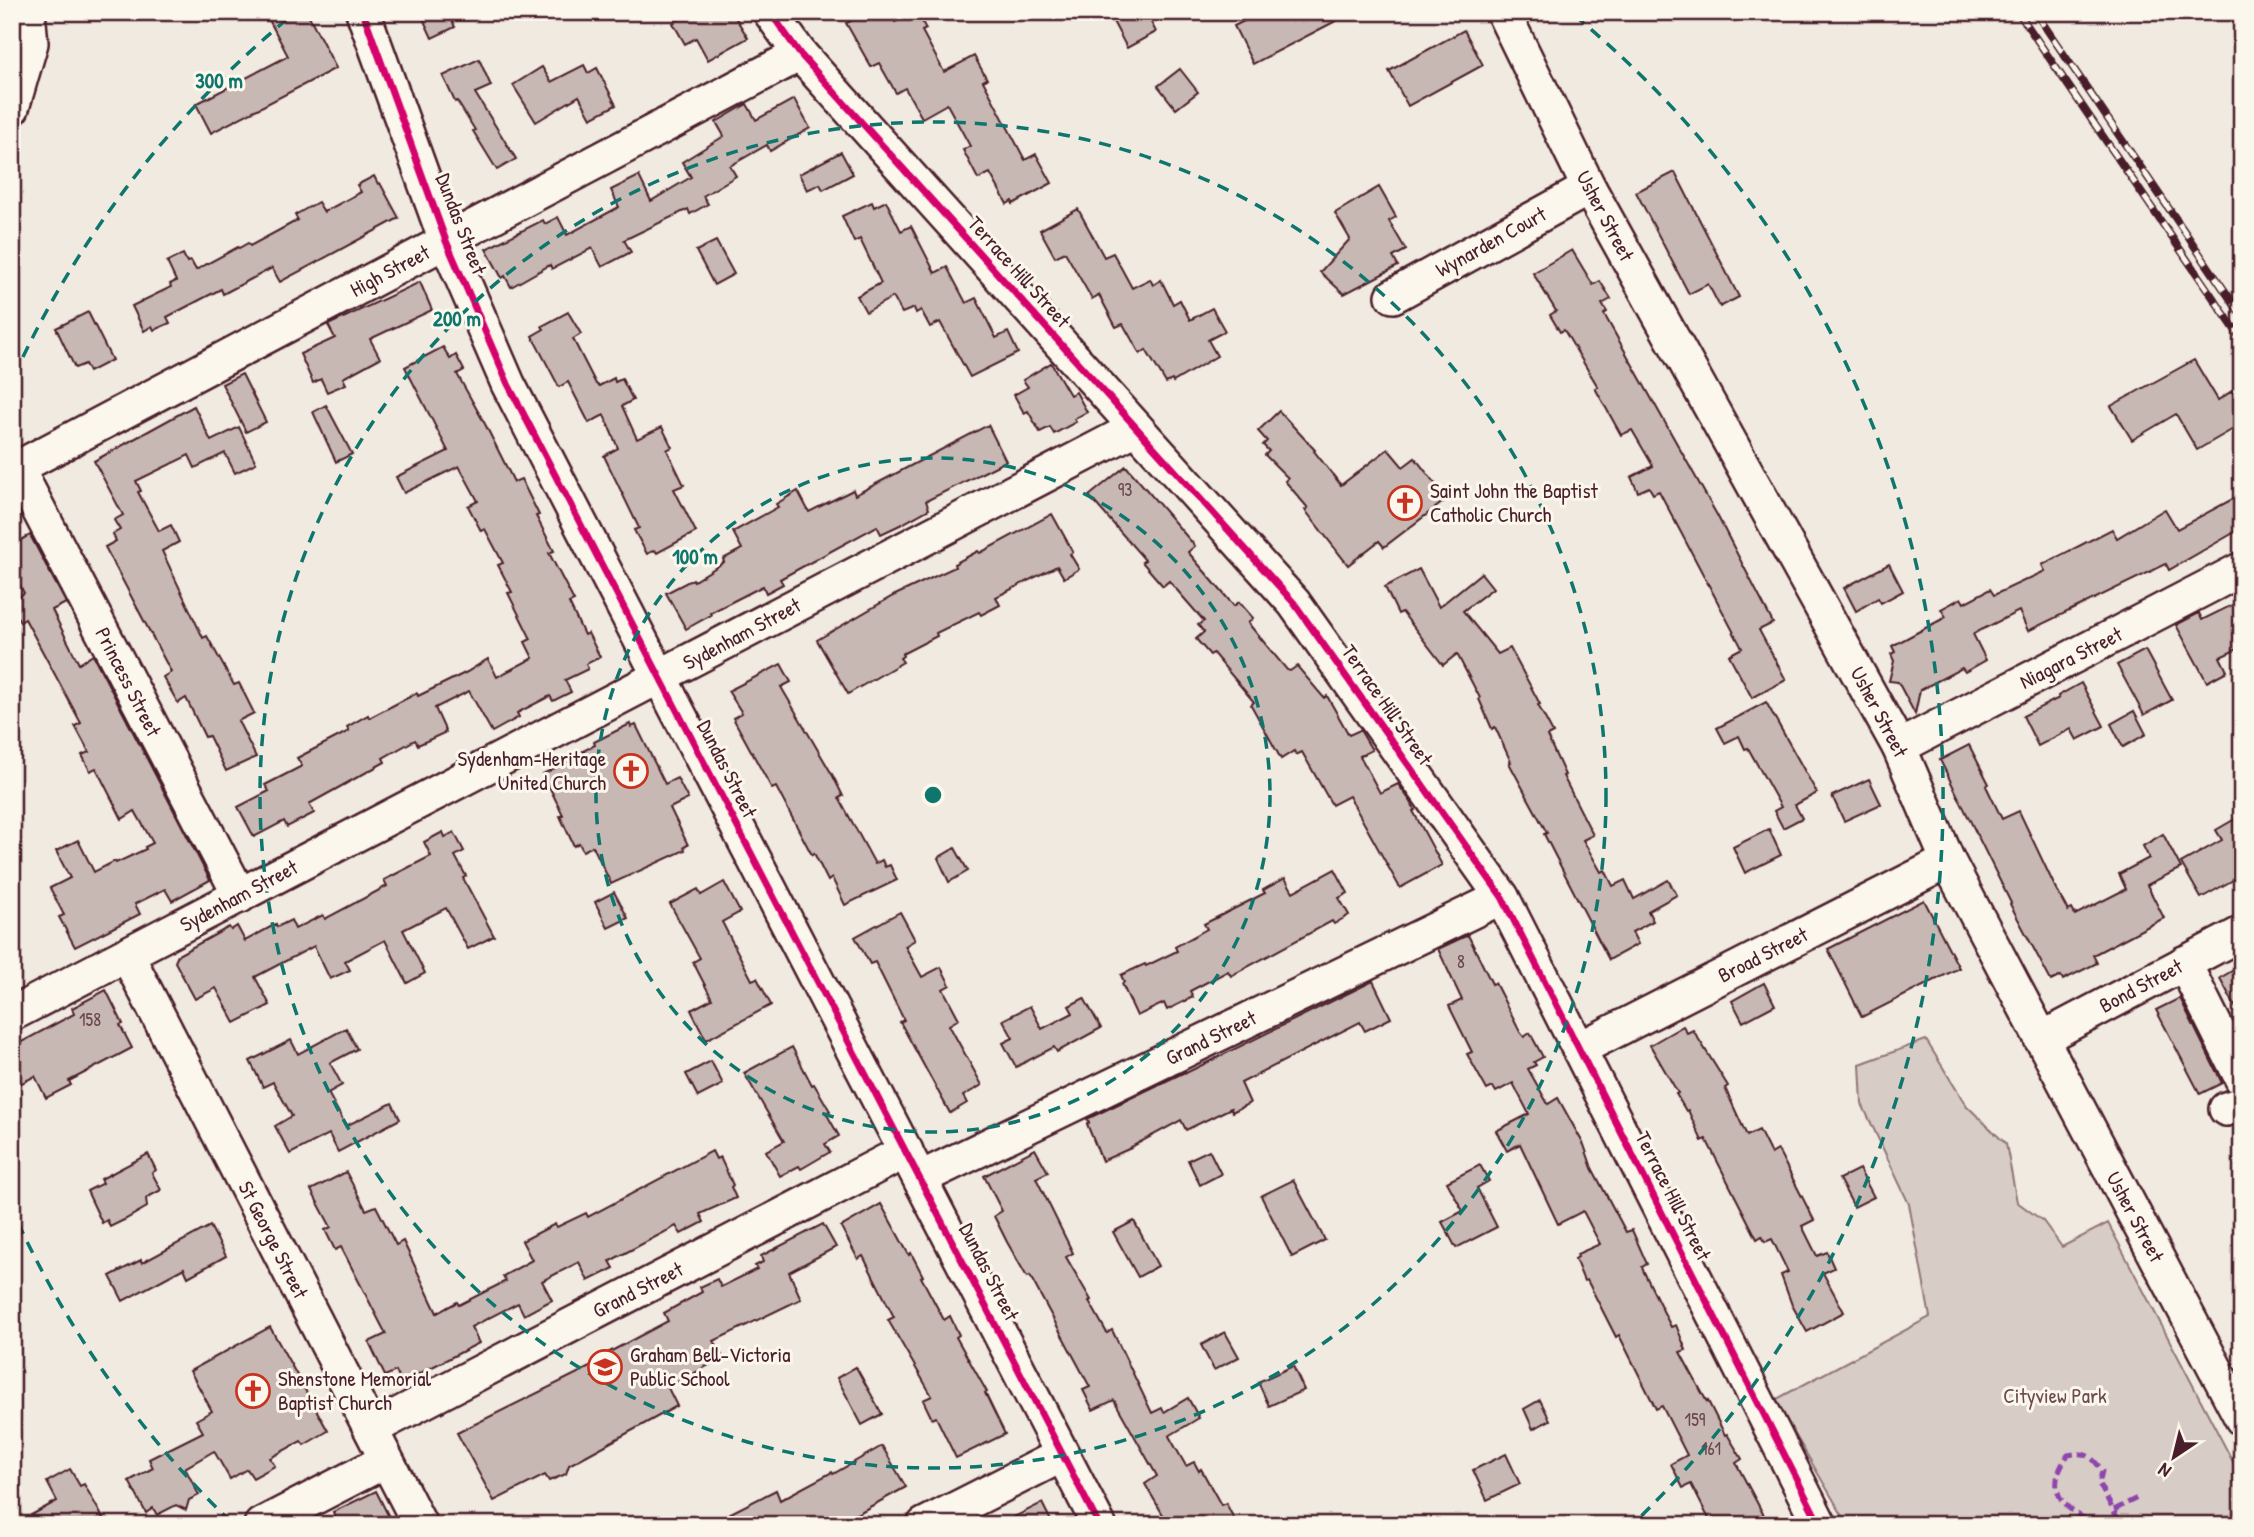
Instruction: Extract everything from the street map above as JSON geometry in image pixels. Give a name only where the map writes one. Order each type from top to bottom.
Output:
[{"type":"street","points":[[12,108],[32,43],[28,12]]},
{"type":"street","name":"Dundas Street","points":[[363,12],[446,241],[509,384],[1099,1525]]},
{"type":"street","name":"Terrace Hill Street","points":[[770,12],[800,54],[1294,603],[1502,897],[1820,1525]]},
{"type":"street","name":"Usher Street","points":[[1503,12],[1589,188],[1899,747],[1948,861],[2242,1419]]},
{"type":"street","name":"High Street","points":[[18,468],[800,54]]},
{"type":"street","name":"Wynarden Court","points":[[1393,296],[1589,188]]},
{"type":"street","name":"Sydenham Street","points":[[12,1014],[1136,429]]},
{"type":"street","name":"Princess Street","points":[[18,468],[240,896]]},
{"type":"street","name":"Niagara Street","points":[[1899,747],[2242,569]]},
{"type":"street","name":"Broad Street","points":[[1579,1049],[1948,861]]},
{"type":"street","name":"Grand Street","points":[[370,1429],[913,1165],[1502,897]]},
{"type":"street","name":"Bond Street","points":[[2041,1039],[2242,933]]},
{"type":"street","name":"St George Street","points":[[127,955],[420,1525]]},
{"type":"street","points":[[2185,963],[2242,1079]]},
{"type":"street","points":[[924,1525],[1062,1455]]},
{"type":"street","points":[[261,1525],[385,1461]]},
{"type":"green space","name":"Cityview Park","points":[[1926,1040],[1966,1105],[2006,1144],[2017,1202],[2043,1221],[2062,1247],[2108,1223],[2242,1479],[2242,1525],[1848,1525],[1775,1400],[1930,1317],[1909,1204],[1862,1104],[1860,1064]]},
{"type":"building","points":[[265,12],[307,12],[336,68],[211,133],[196,104],[288,56]]},
{"type":"building","points":[[420,12],[448,12],[455,27],[432,38]]},
{"type":"building","points":[[690,12],[732,12],[748,38],[708,60],[696,38],[685,44],[673,23]]},
{"type":"building","points":[[846,12],[890,12],[895,22],[917,12],[926,29],[922,31],[944,72],[974,56],[987,79],[983,81],[1025,160],[1036,154],[1052,183],[1013,204],[1012,201],[1007,204],[990,173],[978,179],[963,150],[970,146],[947,104],[922,118],[905,88],[896,93],[879,63],[871,67],[846,23],[851,21]]},
{"type":"building","points":[[1108,12],[1146,12],[1156,32],[1127,48]]},
{"type":"building","points":[[1262,12],[1353,12],[1253,64],[1234,26]]},
{"type":"building","points":[[1464,30],[1483,65],[1408,106],[1389,71]]},
{"type":"building","points":[[479,59],[491,86],[475,93],[516,159],[497,170],[473,131],[475,130],[457,101],[455,102],[443,76]]},
{"type":"building","points":[[584,65],[588,73],[597,68],[616,105],[591,118],[579,96],[536,122],[513,85],[542,67],[551,82]]},
{"type":"building","points":[[1180,69],[1198,92],[1176,109],[1158,86]]},
{"type":"building","points":[[794,99],[810,128],[770,151],[767,145],[730,166],[736,176],[703,196],[708,204],[690,214],[688,209],[624,240],[631,252],[602,267],[592,248],[552,269],[550,265],[511,287],[505,276],[502,278],[486,249],[543,220],[545,224],[558,217],[567,235],[619,207],[611,190],[639,176],[651,201],[691,177],[682,162],[724,136],[716,122],[747,104],[756,120]]},
{"type":"building","points":[[841,152],[853,174],[823,190],[820,184],[807,190],[799,174]]},
{"type":"building","points":[[1675,172],[1739,297],[1720,307],[1708,284],[1689,294],[1636,192]]},
{"type":"building","points":[[374,176],[399,218],[280,282],[272,268],[223,294],[221,289],[167,317],[170,323],[154,330],[152,326],[144,331],[132,306],[171,287],[170,284],[176,281],[167,262],[183,254],[196,270],[238,247],[248,243],[250,246],[298,220],[295,215],[318,202],[324,212],[361,192],[357,185]]},
{"type":"building","points":[[1379,187],[1396,217],[1389,221],[1406,250],[1393,257],[1398,266],[1344,294],[1320,272],[1350,239],[1335,213]]},
{"type":"building","points":[[886,201],[901,231],[911,226],[935,273],[947,267],[966,303],[976,298],[996,338],[1008,332],[1018,353],[970,377],[940,322],[930,327],[921,310],[916,313],[914,308],[902,313],[893,297],[866,312],[857,296],[881,283],[860,239],[854,242],[842,216],[872,202],[874,207]]},
{"type":"building","points":[[1078,209],[1104,257],[1113,253],[1132,288],[1150,279],[1153,285],[1161,280],[1173,304],[1180,300],[1190,320],[1212,308],[1225,331],[1208,340],[1217,356],[1173,382],[1172,380],[1166,383],[1146,350],[1140,354],[1123,324],[1116,327],[1099,295],[1092,299],[1065,252],[1055,257],[1040,230]]},
{"type":"building","points":[[716,241],[734,274],[714,285],[696,251]]},
{"type":"building","points":[[1572,250],[1593,285],[1600,281],[1611,299],[1602,304],[1607,312],[1604,314],[1717,515],[1773,623],[1759,630],[1786,680],[1752,698],[1729,655],[1742,648],[1659,491],[1653,494],[1649,487],[1638,492],[1631,477],[1653,466],[1632,430],[1621,435],[1595,388],[1598,387],[1564,330],[1560,332],[1550,315],[1556,311],[1533,273]]},
{"type":"building","points":[[420,282],[432,310],[370,339],[380,358],[343,378],[346,384],[327,392],[321,379],[313,383],[300,354],[335,338],[328,325]]},
{"type":"building","points":[[88,312],[112,360],[89,372],[85,364],[75,368],[56,328]]},
{"type":"building","points":[[568,312],[581,334],[573,339],[596,384],[599,386],[614,378],[615,382],[622,379],[633,400],[622,406],[637,439],[662,427],[672,447],[667,450],[684,485],[674,489],[696,532],[657,553],[655,550],[647,554],[634,530],[639,528],[604,456],[618,448],[604,415],[589,423],[568,382],[559,387],[532,336],[544,329],[542,326]]},
{"type":"building","points":[[443,347],[450,359],[456,355],[464,370],[457,374],[514,482],[521,479],[554,551],[549,553],[574,601],[569,603],[584,635],[588,633],[600,657],[586,664],[588,669],[565,680],[571,692],[553,701],[550,696],[517,713],[519,717],[492,732],[469,691],[435,708],[446,732],[418,745],[415,740],[383,758],[385,762],[309,804],[314,813],[287,827],[284,821],[254,837],[238,807],[269,791],[265,785],[302,766],[297,758],[349,731],[347,727],[368,715],[369,718],[417,693],[418,696],[488,659],[497,677],[533,658],[525,642],[531,639],[508,593],[512,592],[498,565],[503,563],[485,529],[481,531],[468,506],[478,501],[459,466],[404,493],[396,477],[448,451],[405,367]]},
{"type":"building","points":[[2194,360],[2218,400],[2232,391],[2242,407],[2242,424],[2197,450],[2176,414],[2132,440],[2111,406]]},
{"type":"building","points":[[1051,363],[1070,395],[1076,392],[1087,412],[1074,419],[1076,422],[1054,434],[1050,427],[1040,432],[1028,411],[1024,413],[1014,395],[1028,387],[1023,380]]},
{"type":"building","points":[[242,374],[266,422],[246,432],[222,384]]},
{"type":"building","points":[[326,405],[352,454],[336,462],[313,412]]},
{"type":"building","points":[[194,406],[211,441],[239,427],[256,463],[235,473],[225,453],[195,468],[189,455],[136,481],[141,491],[138,492],[159,531],[171,525],[179,542],[162,551],[203,638],[207,636],[234,685],[239,683],[254,713],[238,721],[256,757],[226,771],[186,698],[178,703],[163,677],[171,672],[105,547],[116,541],[113,534],[120,530],[114,520],[123,515],[94,461]]},
{"type":"building","name":"Saint John the Baptist Catholic Church","points":[[1279,411],[1315,450],[1341,485],[1388,449],[1403,467],[1415,458],[1447,499],[1384,547],[1379,541],[1348,565],[1305,510],[1308,508],[1285,481],[1288,478],[1265,455],[1269,451],[1263,445],[1267,441],[1258,431]]},
{"type":"building","points":[[988,425],[1006,461],[926,501],[929,509],[902,524],[881,534],[877,526],[780,579],[783,584],[766,593],[763,586],[710,613],[711,615],[686,629],[666,593],[693,579],[694,581],[724,562],[723,559],[742,549],[733,532],[778,507],[776,504],[798,491],[809,512],[853,490],[855,495]]},
{"type":"building","points":[[1126,466],[1195,546],[1188,552],[1234,606],[1239,602],[1253,618],[1248,623],[1287,670],[1297,666],[1324,698],[1327,696],[1349,735],[1360,730],[1372,750],[1360,756],[1380,793],[1398,784],[1411,802],[1415,810],[1413,811],[1442,865],[1400,888],[1349,796],[1332,805],[1302,752],[1296,755],[1294,751],[1281,759],[1251,705],[1254,702],[1213,653],[1210,655],[1196,639],[1204,632],[1198,625],[1204,621],[1169,581],[1163,586],[1142,562],[1145,560],[1089,496]]},
{"type":"building","points":[[2242,494],[2242,528],[2169,570],[2166,564],[2028,631],[2019,611],[1973,634],[1986,660],[1965,672],[1962,668],[1920,690],[1915,714],[1898,682],[1889,681],[1894,661],[1891,654],[1895,652],[1892,646],[1946,617],[1941,609],[1961,598],[1964,603],[1990,589],[1994,595],[2045,571],[2042,565],[2112,529],[2117,538],[2165,509],[2177,529]]},
{"type":"building","points":[[1052,514],[1073,552],[1070,554],[1079,569],[1064,578],[1057,566],[996,597],[1000,605],[936,633],[937,636],[902,654],[900,658],[903,662],[848,694],[817,640],[893,596],[955,567],[954,564]]},
{"type":"building","points":[[30,535],[66,603],[52,610],[79,664],[93,655],[210,880],[172,901],[165,889],[135,904],[140,914],[75,947],[59,917],[64,915],[50,888],[70,878],[56,851],[78,840],[94,872],[146,849],[145,847],[153,843],[135,811],[122,819],[96,768],[90,771],[82,755],[89,752],[75,726],[81,723],[25,619],[20,622],[12,606],[12,602],[24,593],[12,571],[12,545]]},
{"type":"building","points":[[1889,564],[1903,591],[1881,603],[1878,598],[1856,611],[1844,588]]},
{"type":"building","points":[[1419,569],[1439,607],[1481,573],[1493,588],[1463,611],[1498,654],[1510,648],[1540,704],[1538,705],[1553,733],[1547,736],[1565,775],[1563,776],[1593,835],[1583,840],[1601,872],[1605,870],[1613,886],[1625,880],[1634,899],[1668,880],[1677,895],[1648,911],[1653,921],[1632,932],[1638,944],[1609,960],[1544,834],[1547,833],[1509,763],[1511,762],[1495,727],[1492,729],[1480,698],[1457,654],[1443,665],[1402,612],[1398,614],[1385,587]]},
{"type":"building","points":[[2242,600],[2242,647],[2220,657],[2227,671],[2207,682],[2176,625],[2199,613],[2202,620]]},
{"type":"building","points":[[2145,650],[2172,700],[2144,715],[2117,665]]},
{"type":"building","points":[[781,664],[791,682],[781,687],[833,776],[843,796],[839,798],[875,864],[882,860],[885,867],[890,865],[897,880],[845,905],[832,878],[828,881],[814,853],[812,855],[776,787],[772,789],[733,718],[742,713],[728,691]]},
{"type":"building","points":[[2081,683],[2104,726],[2077,740],[2071,729],[2038,746],[2023,716],[2059,698],[2058,696]]},
{"type":"building","points":[[1766,702],[1817,793],[1795,805],[1802,818],[1783,828],[1774,811],[1781,807],[1748,748],[1745,749],[1739,736],[1725,743],[1717,728]]},
{"type":"building","points":[[2134,711],[2146,734],[2123,747],[2111,724]]},
{"type":"building","points":[[630,724],[631,727],[636,725],[665,784],[677,778],[688,799],[670,808],[688,845],[684,847],[685,850],[611,884],[593,846],[583,851],[579,843],[574,846],[560,816],[563,815],[543,774],[585,753],[583,751],[595,745],[594,742]]},
{"type":"building","points":[[1969,745],[1989,784],[1986,786],[2002,819],[2019,811],[2056,889],[2068,911],[2072,909],[2075,915],[2126,889],[2119,874],[2149,858],[2143,846],[2163,834],[2181,868],[2147,885],[2164,918],[2093,955],[2097,963],[2063,980],[2061,976],[2051,981],[1940,760]]},
{"type":"building","points":[[1869,779],[1881,804],[1844,821],[1832,796]]},
{"type":"building","points":[[2242,815],[2242,875],[2201,898],[2181,863],[2222,840],[2216,830]]},
{"type":"building","points":[[1769,829],[1781,855],[1745,873],[1733,847]]},
{"type":"building","points":[[443,832],[445,837],[454,832],[464,851],[455,856],[466,876],[463,878],[494,936],[468,949],[446,908],[403,930],[425,973],[407,983],[385,940],[345,961],[350,970],[330,979],[314,946],[255,977],[270,1005],[235,1023],[216,988],[195,999],[175,962],[178,955],[229,927],[231,930],[237,926],[245,941],[276,924],[277,927],[291,920],[295,929],[323,915],[325,919],[387,886],[384,880],[431,856],[424,842]]},
{"type":"building","points":[[955,848],[968,871],[949,882],[938,858]]},
{"type":"building","points":[[1335,869],[1348,893],[1339,898],[1349,915],[1334,924],[1332,921],[1231,976],[1228,971],[1190,991],[1193,997],[1167,1010],[1164,1003],[1137,1016],[1122,984],[1124,982],[1121,975],[1177,951],[1175,947],[1207,929],[1204,924],[1265,893],[1263,890],[1285,878],[1293,892]]},
{"type":"building","points":[[724,882],[740,912],[722,922],[752,980],[757,978],[771,1005],[706,1040],[691,1010],[712,999],[693,962],[700,958],[670,904],[698,889],[701,895]]},
{"type":"building","points":[[614,892],[628,918],[608,928],[595,902]]},
{"type":"building","points":[[1924,900],[1959,968],[1862,1017],[1828,949]]},
{"type":"building","points":[[900,912],[915,940],[905,946],[922,977],[941,967],[950,985],[943,989],[959,1019],[949,1025],[982,1085],[963,1096],[967,1103],[950,1113],[900,1022],[904,1020],[875,962],[870,964],[855,937]]},
{"type":"building","points":[[1468,935],[1520,1032],[1524,1037],[1530,1033],[1543,1057],[1528,1069],[1548,1104],[1558,1098],[1626,1232],[1632,1230],[1647,1264],[1642,1267],[1643,1270],[1671,1327],[1676,1325],[1686,1350],[1680,1352],[1725,1435],[1727,1434],[1742,1459],[1736,1463],[1769,1525],[1712,1525],[1691,1484],[1683,1488],[1671,1464],[1687,1455],[1662,1406],[1656,1409],[1619,1335],[1616,1337],[1587,1280],[1584,1281],[1575,1259],[1577,1254],[1600,1244],[1583,1211],[1558,1224],[1520,1144],[1507,1151],[1496,1131],[1529,1114],[1513,1083],[1496,1092],[1493,1087],[1487,1090],[1467,1054],[1472,1052],[1449,1006],[1462,1000],[1438,949]]},
{"type":"building","points":[[2242,965],[2242,1019],[2220,978]]},
{"type":"building","points":[[1373,981],[1391,1018],[1365,1031],[1360,1022],[1241,1083],[1250,1103],[1232,1112],[1231,1108],[1186,1130],[1181,1120],[1102,1161],[1087,1119]]},
{"type":"building","points":[[1764,983],[1775,1005],[1743,1022],[1732,1001]]},
{"type":"building","points":[[106,990],[132,1048],[69,1081],[71,1085],[46,1098],[35,1076],[12,1088],[12,1047],[74,1014],[72,1008]]},
{"type":"building","points":[[1084,998],[1101,1028],[1057,1052],[1054,1047],[1016,1067],[1003,1043],[1013,1038],[1003,1020],[1030,1006],[1042,1029],[1073,1013],[1069,1006]]},
{"type":"building","points":[[2180,998],[2222,1083],[2200,1094],[2156,1010]]},
{"type":"building","points":[[1683,1026],[1687,1033],[1693,1030],[1728,1086],[1725,1088],[1747,1136],[1759,1130],[1771,1154],[1778,1150],[1814,1220],[1802,1226],[1817,1256],[1827,1252],[1834,1268],[1823,1273],[1844,1312],[1807,1332],[1792,1305],[1781,1275],[1788,1272],[1772,1239],[1765,1242],[1762,1236],[1757,1239],[1706,1139],[1702,1141],[1688,1110],[1686,1111],[1676,1094],[1678,1093],[1650,1045]]},
{"type":"building","points":[[346,1028],[357,1049],[330,1063],[342,1085],[328,1093],[346,1126],[392,1103],[400,1119],[338,1152],[329,1134],[290,1154],[275,1126],[292,1116],[273,1082],[263,1087],[250,1061],[291,1040],[298,1054]]},
{"type":"building","points":[[792,1047],[812,1085],[814,1084],[830,1111],[826,1113],[839,1136],[825,1144],[830,1152],[801,1169],[799,1166],[780,1176],[766,1151],[784,1141],[744,1073]]},
{"type":"building","points":[[711,1061],[723,1084],[698,1097],[686,1074]]},
{"type":"building","points":[[1035,1149],[1048,1172],[1036,1178],[1073,1253],[1066,1257],[1091,1300],[1089,1301],[1107,1333],[1112,1330],[1152,1413],[1162,1408],[1164,1412],[1188,1398],[1199,1418],[1169,1436],[1186,1466],[1194,1462],[1199,1471],[1201,1469],[1221,1505],[1226,1503],[1237,1525],[1169,1525],[1145,1484],[1157,1476],[1114,1400],[1093,1410],[1083,1390],[1090,1387],[994,1216],[1002,1211],[984,1176]]},
{"type":"building","points":[[1209,1150],[1221,1174],[1200,1185],[1188,1160]]},
{"type":"building","points":[[712,1151],[716,1159],[720,1157],[736,1198],[700,1214],[704,1222],[681,1234],[676,1226],[610,1261],[614,1268],[588,1281],[579,1262],[542,1281],[552,1300],[524,1315],[518,1303],[471,1327],[479,1343],[401,1383],[396,1371],[385,1376],[369,1342],[386,1334],[341,1247],[335,1250],[325,1230],[331,1227],[311,1190],[346,1172],[366,1210],[376,1206],[396,1245],[403,1241],[437,1313],[506,1281],[503,1276],[532,1260],[522,1241],[555,1224],[557,1227],[586,1213],[588,1217]]},
{"type":"building","points":[[148,1154],[156,1170],[152,1173],[161,1190],[146,1198],[147,1207],[126,1219],[110,1227],[107,1220],[102,1223],[87,1191],[103,1183],[101,1179]]},
{"type":"building","points":[[1480,1165],[1489,1181],[1477,1188],[1497,1227],[1456,1248],[1442,1222],[1463,1211],[1447,1182]]},
{"type":"building","points":[[1859,1169],[1874,1197],[1854,1207],[1839,1179]]},
{"type":"building","points":[[1293,1180],[1325,1240],[1292,1257],[1261,1196]]},
{"type":"building","points":[[881,1204],[909,1255],[911,1253],[944,1320],[950,1316],[959,1335],[956,1337],[987,1392],[985,1393],[1005,1434],[956,1458],[936,1417],[932,1419],[923,1400],[932,1396],[888,1320],[894,1317],[863,1256],[858,1259],[841,1227]]},
{"type":"building","points":[[1134,1221],[1158,1266],[1138,1277],[1113,1232]]},
{"type":"building","points":[[823,1224],[836,1247],[789,1272],[801,1299],[714,1341],[723,1357],[668,1388],[677,1406],[569,1465],[566,1474],[549,1481],[545,1475],[494,1501],[457,1433],[606,1359],[604,1355],[668,1321],[664,1313],[702,1292],[700,1287],[717,1279],[721,1287],[757,1269],[755,1266],[763,1262],[761,1256]]},
{"type":"building","points":[[210,1226],[226,1256],[188,1277],[184,1268],[123,1301],[110,1276],[141,1260],[142,1263]]},
{"type":"building","name":"Shenstone Memorial Baptist Church","points":[[270,1327],[328,1431],[304,1445],[301,1441],[270,1458],[275,1466],[253,1478],[247,1469],[230,1479],[214,1451],[185,1468],[199,1495],[189,1500],[186,1510],[176,1505],[157,1515],[153,1508],[146,1513],[129,1481],[153,1468],[149,1459],[203,1432],[196,1420],[212,1411],[190,1371]]},
{"type":"building","points":[[1225,1332],[1239,1357],[1214,1370],[1201,1345]]},
{"type":"building","points":[[1293,1366],[1304,1390],[1269,1406],[1258,1382]]},
{"type":"building","points":[[856,1367],[882,1414],[862,1425],[837,1378]]},
{"type":"building","points":[[1540,1400],[1550,1420],[1533,1429],[1524,1409]]},
{"type":"building","points":[[882,1446],[906,1487],[855,1515],[861,1525],[707,1525],[776,1490],[780,1500]]},
{"type":"building","points":[[1506,1454],[1520,1484],[1487,1500],[1473,1470]]},
{"type":"building","points":[[70,1469],[80,1486],[84,1484],[107,1525],[13,1525],[57,1501],[47,1482]]},
{"type":"building","points":[[376,1491],[393,1525],[339,1525],[333,1512]]},
{"type":"building","points":[[1042,1503],[1053,1525],[998,1525]]},
{"type":"railway","points":[[2018,12],[2242,340]]},
{"type":"railway","points":[[2035,12],[2242,316]]},
{"type":"marked path","points":[[2099,1525],[2067,1506],[2057,1489],[2060,1468],[2068,1455],[2088,1456],[2102,1471],[2099,1484],[2117,1517],[2114,1525]]},
{"type":"marked path","points":[[2114,1510],[2139,1497]]},
{"type":"cycle path","points":[[363,12],[446,241],[508,384],[1099,1525]]},
{"type":"cycle path","points":[[770,12],[800,54],[1294,603],[1502,897],[1820,1525]]},
{"type":"place","name":"Saint John the Baptist Catholic Church","points":[[1405,503]]},
{"type":"place","name":"Sydenham-Heritage United Church","points":[[631,771]]},
{"type":"place","name":"Graham Bell-Victoria Public School","points":[[605,1367]]},
{"type":"place","name":"Shenstone Memorial Baptist Church","points":[[253,1391]]}]
